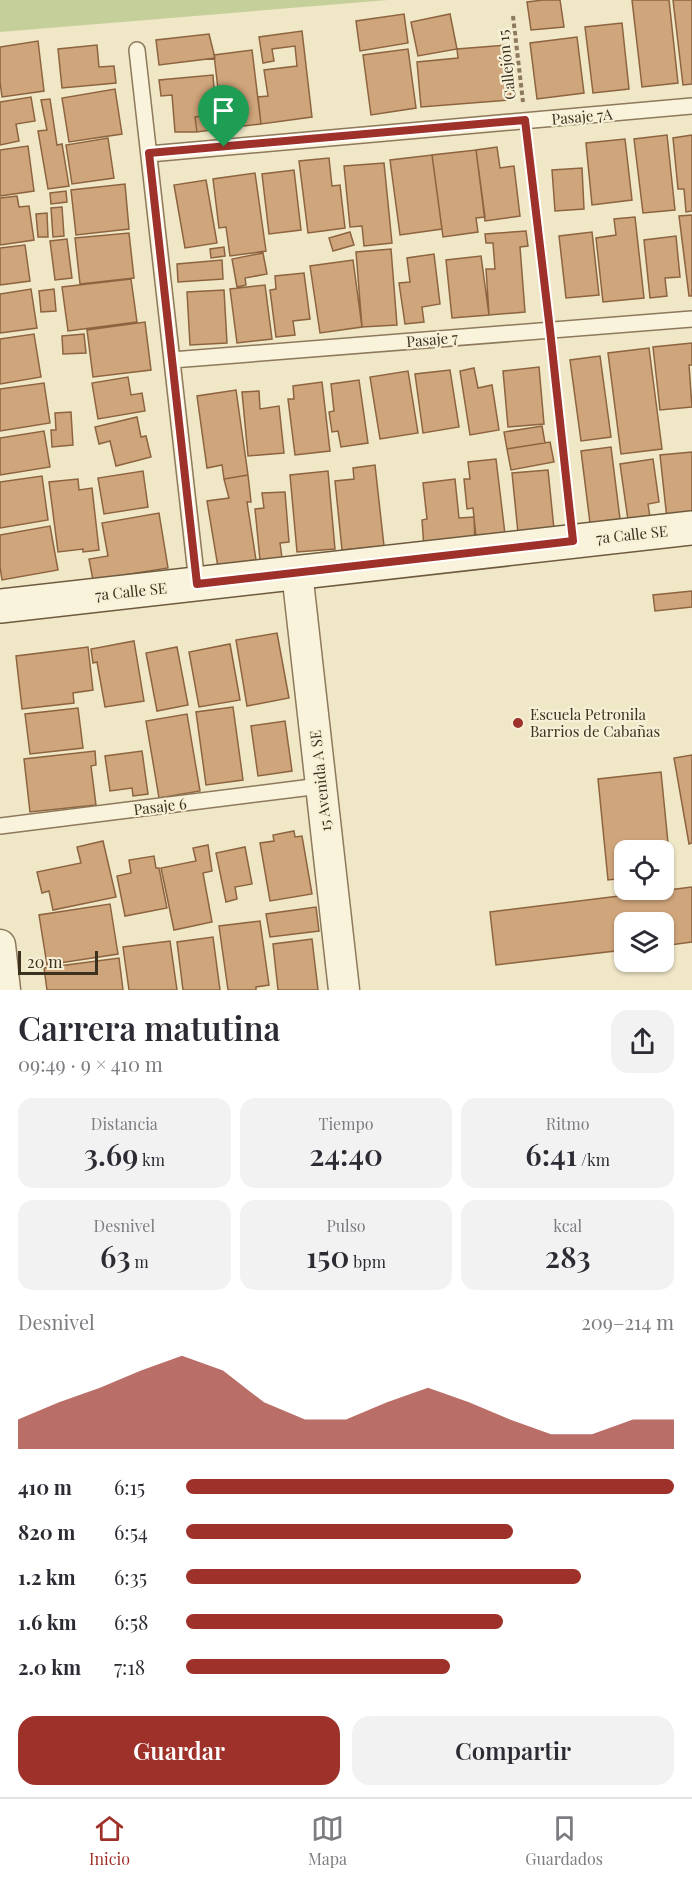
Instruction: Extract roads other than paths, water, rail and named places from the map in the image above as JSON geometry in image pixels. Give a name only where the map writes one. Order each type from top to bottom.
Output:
[{"type":"main road","name":"7a Calle SE","points":[[0,606],[692,528]]},
{"type":"street","name":"15 Avenida A SE","points":[[297,572],[344,990]]},
{"type":"street","points":[[0,945],[5,990]]},
{"type":"lane","points":[[137,50],[197,584]]},
{"type":"lane","name":"Pasaje 7A","points":[[149,153],[692,106]]},
{"type":"lane","name":"Pasaje 7","points":[[172,360],[692,319]]},
{"type":"lane","name":"Pasaje 6","points":[[0,826],[320,786]]},
{"type":"place","name":"Escuela Petronila Barrios de Cabañas","points":[[518,723]]}]
